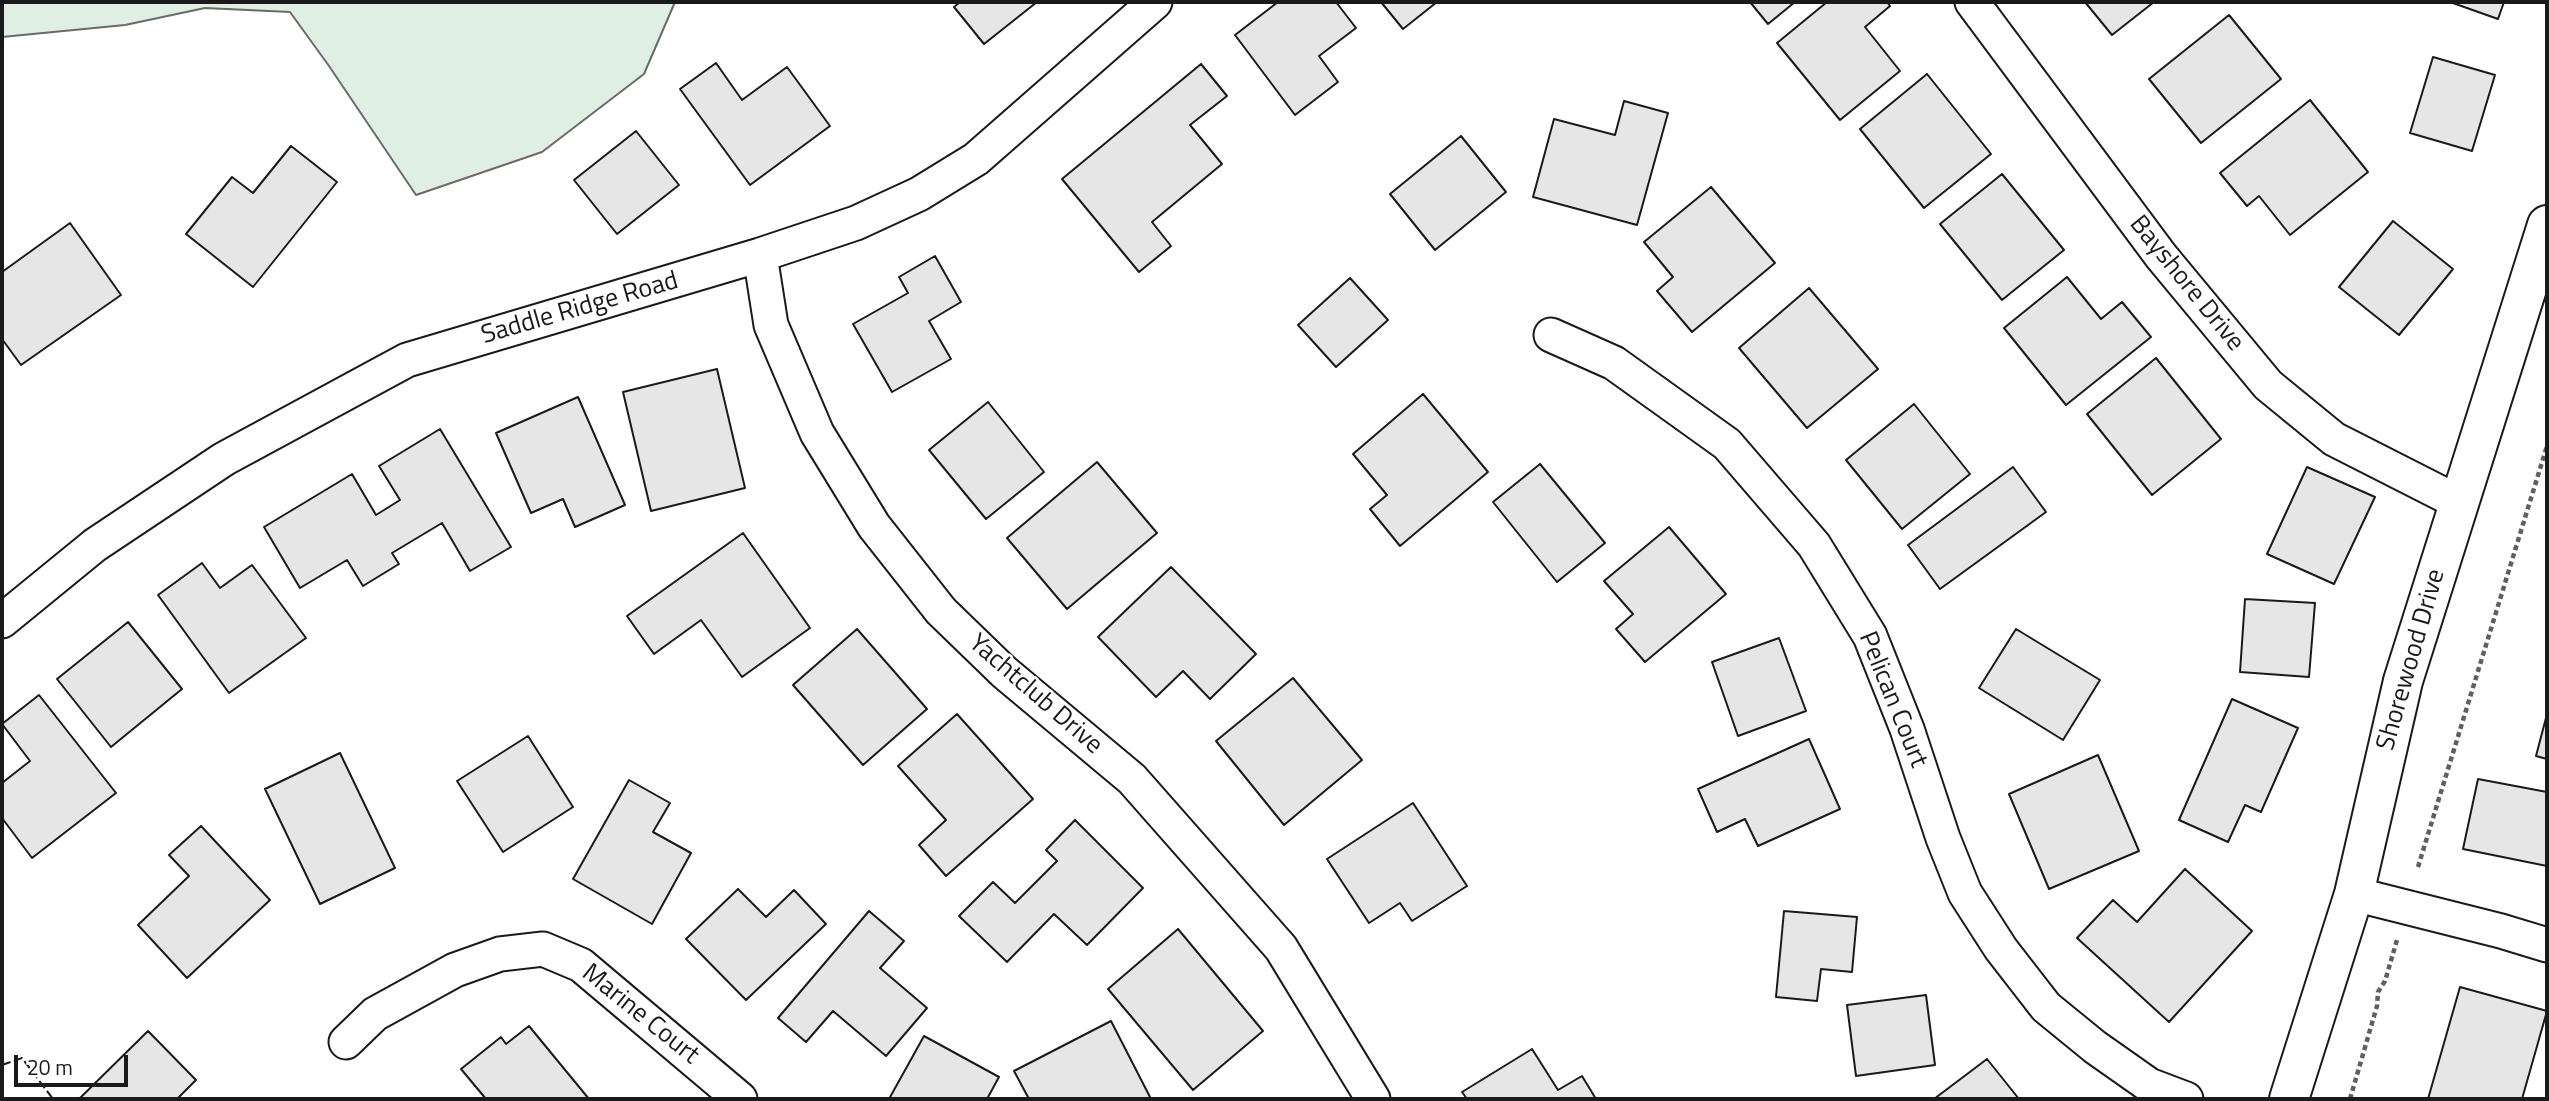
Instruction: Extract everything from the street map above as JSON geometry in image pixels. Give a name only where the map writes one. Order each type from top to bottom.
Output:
[{"type":"street","name":"Saddle Ridge Road","points":[[2,621],[95,545],[224,458],[407,360],[760,255],[856,223],[919,194],[976,159],[1155,2]]},
{"type":"street","name":"Bayshore Drive","points":[[1972,2],[2161,256],[2268,385],[2334,439],[2458,502]]},
{"type":"street","name":"Shorewood Drive","points":[[2289,1099],[2354,894],[2403,681],[2547,225]]},
{"type":"street","name":"Yachtclub Drive","points":[[760,255],[771,325],[817,433],[874,526],[941,611],[1004,671],[1132,779],[1281,948],[1361,1095]]},
{"type":"street","name":"Pelican Court","points":[[1551,335],[1614,363],[1727,444],[1814,545],[1870,636],[1907,729],[1943,838],[1961,882],[2000,949],[2046,1007],[2095,1047],[2149,1085],[2186,1099]]},
{"type":"street","points":[[2354,894],[2547,945]]},
{"type":"street","name":"Marine Court","points":[[346,1042],[375,1014],[455,970],[500,954],[543,949],[581,965],[740,1099]]},
{"type":"path","points":[[2418,867],[2547,446]]},
{"type":"path","points":[[2350,1099],[2377,1006],[2378,992],[2385,981],[2398,936]]},
{"type":"green space","points":[[2,2],[675,2],[644,74],[542,152],[416,195],[290,12],[205,8],[125,25],[2,37]]},
{"type":"building","points":[[960,2],[1037,2],[984,44],[954,7]]},
{"type":"building","points":[[1278,2],[1336,2],[1356,28],[1319,56],[1338,82],[1295,115],[1235,35]]},
{"type":"building","points":[[1381,2],[1437,2],[1403,29]]},
{"type":"building","points":[[1750,2],[1795,2],[1768,24]]},
{"type":"building","points":[[1827,2],[1887,2],[1890,6],[1865,27],[1900,71],[1840,120],[1777,43]]},
{"type":"building","points":[[2085,2],[2154,2],[2112,35]]},
{"type":"building","points":[[2450,2],[2504,2],[2498,19]]},
{"type":"building","points":[[2229,15],[2281,79],[2201,143],[2149,79]]},
{"type":"building","points":[[2433,57],[2495,75],[2472,151],[2410,133]]},
{"type":"building","points":[[716,63],[742,100],[787,67],[830,126],[750,185],[680,89]]},
{"type":"building","points":[[1201,64],[1227,96],[1190,125],[1222,164],[1152,222],[1171,246],[1139,272],[1062,179]]},
{"type":"building","points":[[1927,74],[1991,154],[1924,208],[1860,129]]},
{"type":"building","points":[[2310,100],[2368,172],[2290,235],[2259,196],[2247,206],[2220,173]]},
{"type":"building","points":[[1624,101],[1668,113],[1637,225],[1533,197],[1554,119],[1615,135]]},
{"type":"building","points":[[636,131],[679,185],[617,234],[574,180]]},
{"type":"building","points":[[1461,136],[1506,192],[1435,250],[1390,194]]},
{"type":"building","points":[[291,146],[337,182],[253,287],[186,234],[232,177],[253,193]]},
{"type":"building","points":[[2002,174],[2064,250],[2002,300],[1940,224]]},
{"type":"building","points":[[1711,187],[1775,263],[1692,332],[1657,291],[1673,277],[1644,242]]},
{"type":"building","points":[[2393,221],[2453,269],[2399,335],[2339,287]]},
{"type":"building","points":[[70,223],[121,295],[21,365],[2,339],[2,272]]},
{"type":"building","points":[[935,256],[961,302],[929,321],[951,359],[892,392],[853,324],[908,293],[899,277]]},
{"type":"building","points":[[2067,277],[2101,319],[2122,302],[2151,337],[2066,405],[2004,328]]},
{"type":"building","points":[[1350,278],[1388,320],[1336,367],[1298,325]]},
{"type":"building","points":[[1809,288],[1878,369],[1807,428],[1739,348]]},
{"type":"building","points":[[2156,358],[2221,439],[2152,495],[2087,414]]},
{"type":"building","points":[[717,369],[745,488],[651,511],[623,392]]},
{"type":"building","points":[[1423,394],[1488,472],[1400,546],[1370,509],[1387,495],[1353,454]]},
{"type":"building","points":[[578,397],[625,505],[575,527],[563,499],[531,513],[496,433]]},
{"type":"building","points":[[988,402],[1044,472],[986,519],[929,450]]},
{"type":"building","points":[[1914,404],[1970,474],[1902,529],[1846,460]]},
{"type":"building","points":[[440,429],[511,547],[470,571],[442,523],[392,553],[399,564],[363,586],[347,560],[300,588],[264,527],[352,474],[376,515],[400,500],[379,466]]},
{"type":"building","points":[[1097,462],[1157,533],[1067,609],[1007,538]]},
{"type":"building","points":[[1540,464],[1605,543],[1557,582],[1493,502]]},
{"type":"building","points":[[2013,467],[2046,512],[1940,589],[1908,545]]},
{"type":"building","points":[[2307,467],[2375,497],[2334,584],[2267,554]]},
{"type":"building","points":[[1669,527],[1726,594],[1645,662],[1616,629],[1633,614],[1604,581]]},
{"type":"building","points":[[743,533],[810,628],[742,677],[701,620],[654,654],[627,616]]},
{"type":"building","points":[[202,563],[220,588],[252,565],[306,638],[229,693],[158,595]]},
{"type":"building","points":[[1171,567],[1256,654],[1210,699],[1183,671],[1156,697],[1098,637]]},
{"type":"building","points":[[2245,599],[2315,603],[2309,677],[2240,672]]},
{"type":"building","points":[[128,622],[182,689],[111,747],[57,679]]},
{"type":"building","points":[[857,629],[927,709],[863,765],[793,685]]},
{"type":"building","points":[[2016,629],[2100,680],[2063,740],[1979,688]]},
{"type":"building","points":[[1779,638],[1806,711],[1738,736],[1712,662]]},
{"type":"building","points":[[1293,678],[1362,760],[1284,825],[1216,741]]},
{"type":"building","points":[[39,695],[116,793],[32,858],[2,818],[2,783],[30,761],[2,724]]},
{"type":"building","points":[[2232,699],[2298,728],[2261,812],[2245,805],[2228,842],[2179,820]]},
{"type":"building","points":[[957,714],[1033,799],[946,876],[919,845],[946,820],[898,766]]},
{"type":"building","points":[[2547,714],[2547,759],[2536,756]]},
{"type":"building","points":[[528,736],[573,807],[503,852],[457,781]]},
{"type":"building","points":[[1809,739],[1840,809],[1758,846],[1745,819],[1717,832],[1698,789]]},
{"type":"building","points":[[340,753],[395,868],[320,904],[265,789]]},
{"type":"building","points":[[2098,755],[2139,851],[2049,889],[2009,794]]},
{"type":"building","points":[[2478,779],[2547,792],[2547,866],[2463,849]]},
{"type":"building","points":[[629,780],[670,803],[653,832],[691,853],[652,924],[573,879]]},
{"type":"building","points":[[1413,803],[1467,886],[1412,921],[1400,903],[1369,923],[1327,859]]},
{"type":"building","points":[[1075,820],[1143,888],[1087,945],[1054,914],[1007,962],[959,916],[993,882],[1015,903],[1057,861],[1046,850]]},
{"type":"building","points":[[201,826],[270,900],[187,978],[138,925],[189,876],[169,855]]},
{"type":"building","points":[[2185,869],[2252,931],[2169,1022],[2077,938],[2113,900],[2137,922]]},
{"type":"building","points":[[738,889],[766,917],[794,890],[826,924],[746,1000],[686,939]]},
{"type":"building","points":[[869,911],[904,941],[880,968],[927,1008],[886,1056],[833,1011],[806,1042],[778,1018]]},
{"type":"building","points":[[1784,911],[1857,917],[1852,972],[1821,969],[1817,1001],[1776,997]]},
{"type":"building","points":[[1178,929],[1263,1031],[1193,1090],[1108,989]]},
{"type":"building","points":[[2460,987],[2547,1011],[2522,1099],[2428,1099]]},
{"type":"building","points":[[1926,995],[1935,1065],[1856,1076],[1847,1005]]},
{"type":"building","points":[[1111,1021],[1151,1099],[1029,1099],[1014,1071]]},
{"type":"building","points":[[529,1026],[589,1099],[486,1099],[461,1069],[501,1037],[506,1044]]},
{"type":"building","points":[[148,1031],[196,1080],[177,1099],[80,1098]]},
{"type":"building","points":[[924,1036],[999,1077],[987,1099],[889,1099]]},
{"type":"building","points":[[1532,1049],[1558,1090],[1582,1076],[1596,1099],[1467,1099],[1462,1092]]},
{"type":"building","points":[[1987,1059],[2019,1099],[1934,1099]]},
{"type":"fence","points":[[2,1065],[22,1058],[53,1099]]}]
